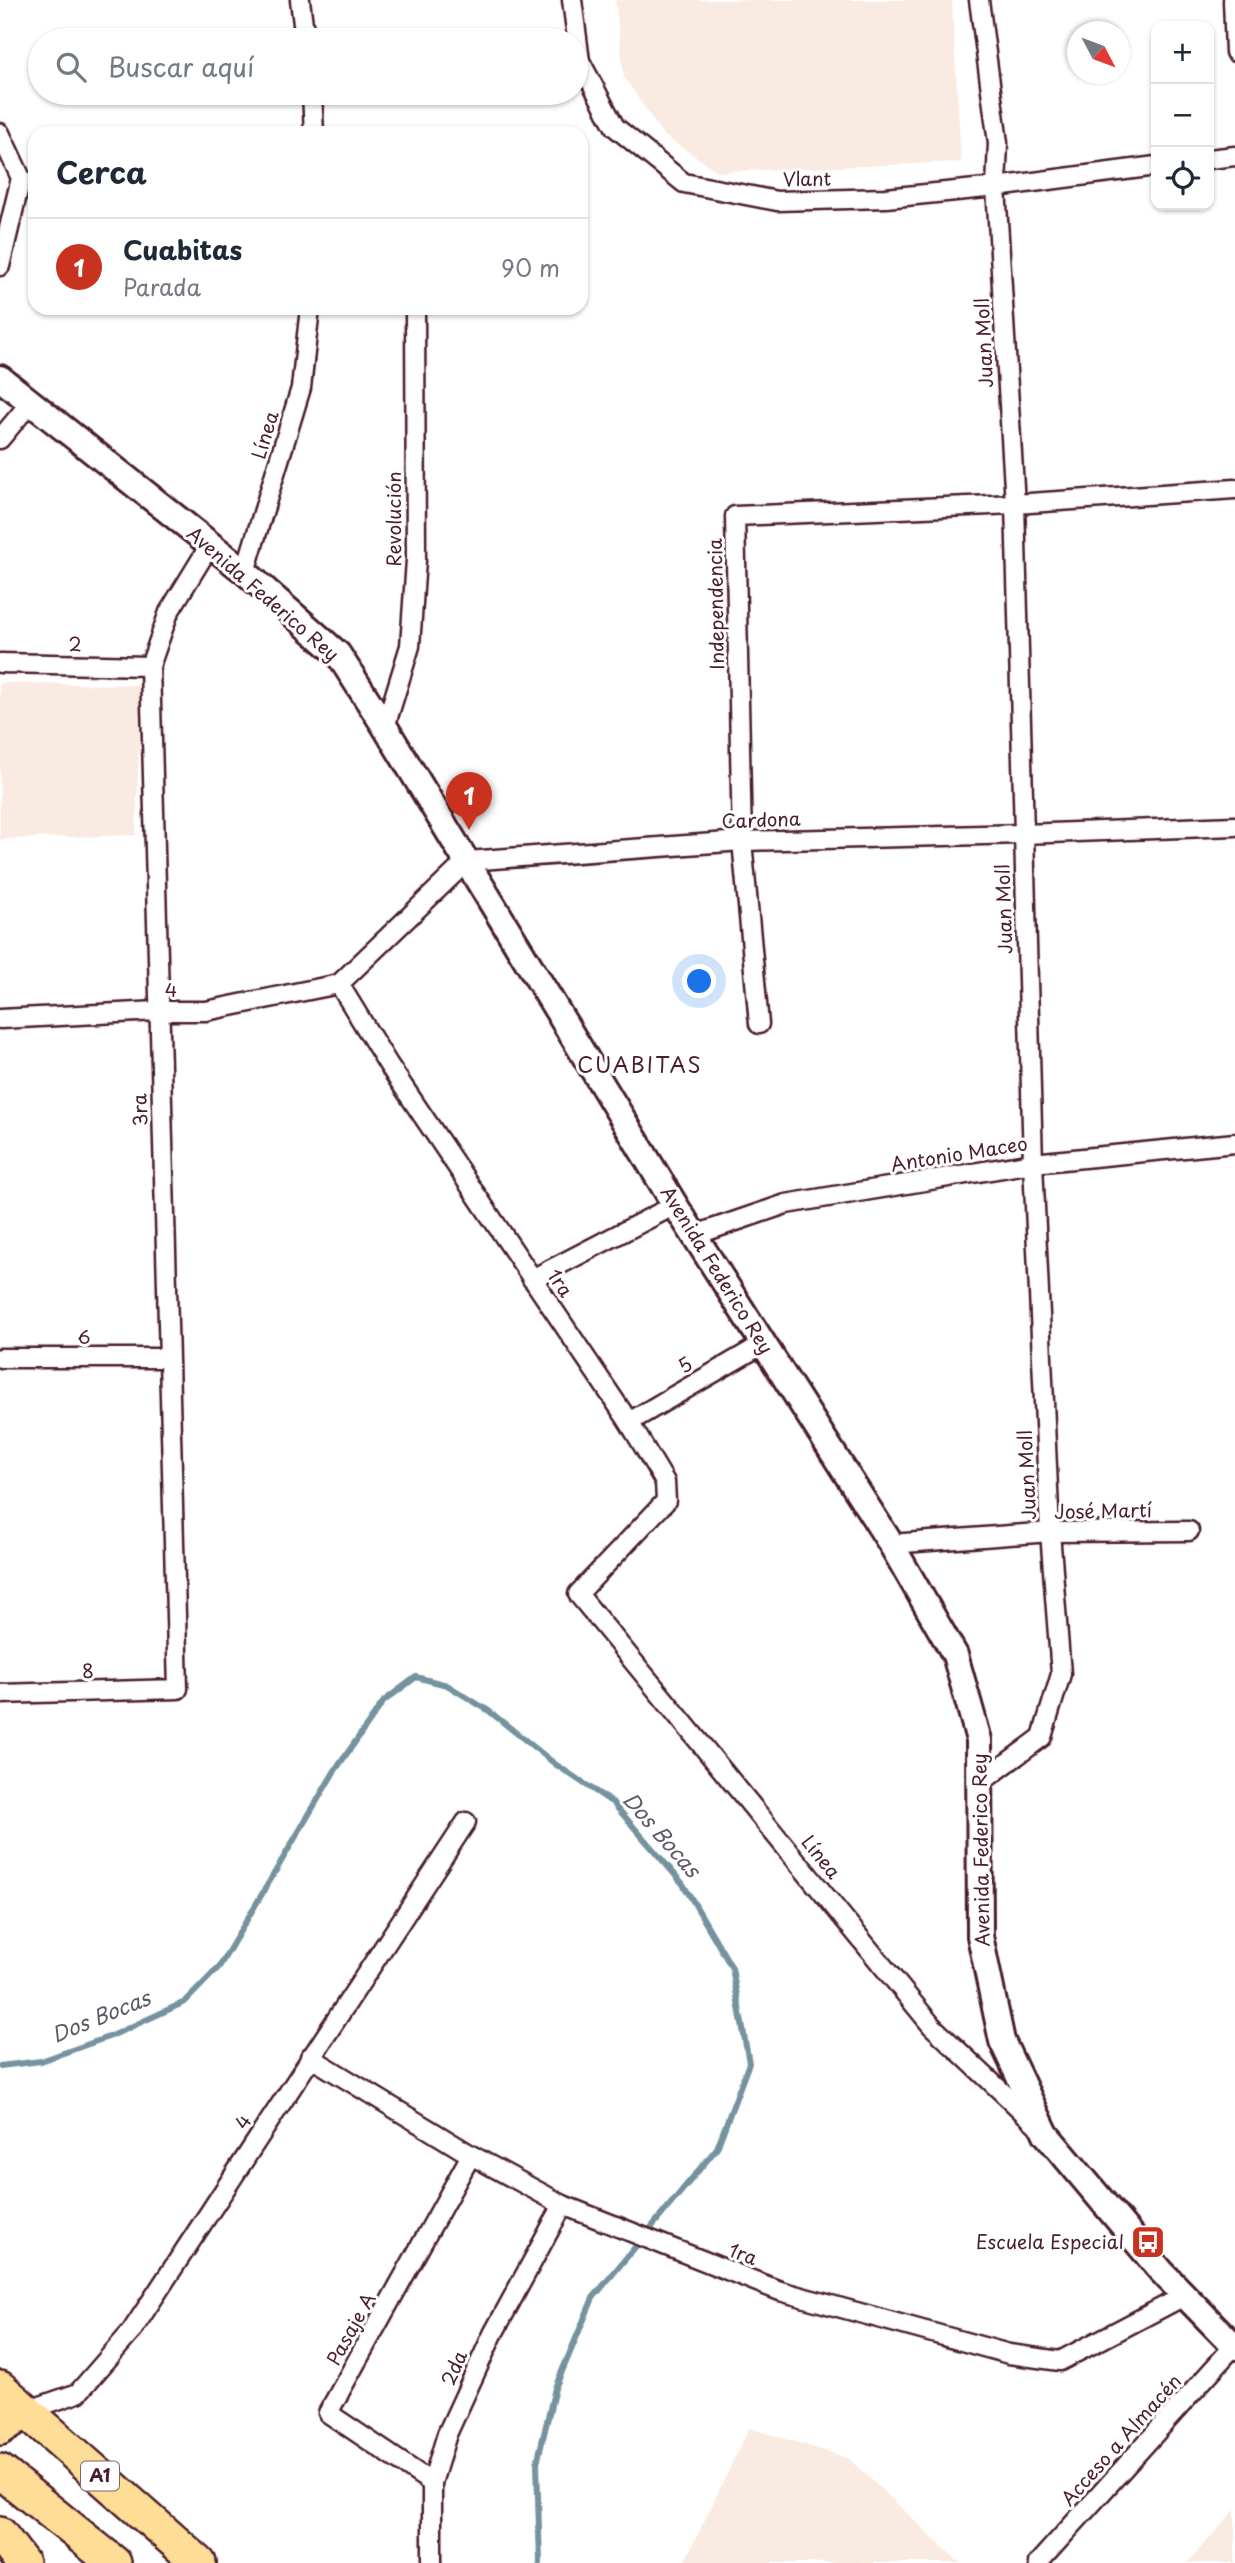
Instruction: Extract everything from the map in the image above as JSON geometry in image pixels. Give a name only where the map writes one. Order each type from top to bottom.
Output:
[{"type":"highway","name":"A1","points":[[0,2389],[13,2419],[199,2563]]},
{"type":"highway","points":[[0,2471],[114,2563]]},
{"type":"highway","points":[[0,2534],[22,2563]]},
{"type":"main road","name":"Avenida Federico Rey","points":[[0,378],[244,572],[338,654],[385,727],[675,1205],[891,1544],[955,1655],[979,1740],[980,1936],[1002,2041],[1046,2134],[1161,2271],[1234,2346]]},
{"type":"street","points":[[300,0],[304,28]]},
{"type":"street","name":"Vlant","points":[[572,0],[576,28]]},
{"type":"street","name":"Juan Moll","points":[[979,0],[998,144],[996,187],[1015,504],[1033,1163],[1050,1532],[1061,1674],[1042,1737],[979,1783]]},
{"type":"street","points":[[1233,0],[1235,52]]},
{"type":"street","name":"Vlant","points":[[588,76],[615,127],[684,183],[777,201],[886,198],[1151,167]]},
{"type":"street","points":[[313,105],[314,126]]},
{"type":"street","points":[[0,133],[21,178],[0,266]]},
{"type":"street","points":[[1214,158],[1235,156]]},
{"type":"street","name":"Línea","points":[[244,572],[301,388],[309,315]]},
{"type":"street","name":"Revolución","points":[[385,727],[410,646],[415,573],[415,315]]},
{"type":"street","points":[[0,439],[30,403]]},
{"type":"street","name":"Independencia","points":[[759,1024],[742,841],[734,516],[1015,504],[1235,489]]},
{"type":"street","name":"3ra","points":[[178,1689],[150,666],[169,612],[210,545]]},
{"type":"street","name":"2","points":[[0,663],[150,666]]},
{"type":"street","name":"Cardona","points":[[467,861],[742,841],[1235,826]]},
{"type":"street","points":[[339,984],[467,861]]},
{"type":"street","name":"4","points":[[0,1019],[206,1011],[339,984]]},
{"type":"street","name":"1ra","points":[[339,984],[388,1064],[629,1422],[665,1482],[666,1501],[578,1594]]},
{"type":"street","name":"Antonio Maceo","points":[[695,1235],[786,1204],[1033,1163],[1235,1143]]},
{"type":"street","points":[[532,1279],[675,1205]]},
{"type":"street","name":"5","points":[[629,1422],[763,1344]]},
{"type":"street","name":"6","points":[[0,1358],[168,1358]]},
{"type":"street","name":"José Martí","points":[[891,1544],[1050,1532],[1189,1531]]},
{"type":"street","name":"Línea","points":[[578,1594],[932,2026],[1046,2134]]},
{"type":"street","name":"8","points":[[0,1694],[178,1689]]},
{"type":"street","name":"4","points":[[13,2419],[78,2393],[131,2332],[466,1822]]},
{"type":"street","name":"1ra","points":[[310,2057],[471,2155],[563,2205],[793,2295],[1009,2354],[1060,2361],[1186,2295]]},
{"type":"street","name":"Pasaje A","points":[[432,2483],[328,2413],[471,2155]]},
{"type":"street","name":"2da","points":[[432,2563],[432,2483],[447,2434],[493,2334],[563,2205]]},
{"type":"street","name":"Acceso a Almacén","points":[[1038,2563],[1234,2346]]},
{"type":"shaded area","points":[[615,0],[952,0],[961,162],[719,172],[663,135],[624,77]]},
{"type":"shaded area","points":[[0,683],[141,685],[136,835],[0,839]]},
{"type":"shaded area","points":[[749,2428],[848,2458],[960,2563],[684,2563]]},
{"type":"shaded area","points":[[1235,2510],[1235,2563],[1187,2563]]},
{"type":"waterway","name":"Dos Bocas","points":[[0,2066],[41,2061],[111,2036],[185,2002],[219,1967],[334,1772],[384,1701],[416,1677],[447,1685],[489,1711],[555,1764],[613,1803],[683,1884],[732,1968],[749,2063],[717,2148],[593,2298],[555,2388],[537,2463],[540,2563]]},
{"type":"place","name":"Cuabitas","points":[[469,830]]},
{"type":"place","name":"Escuela Especial","points":[[1148,2242]]},
{"type":"district","name":"CUABITAS","points":[[640,1066]]}]
